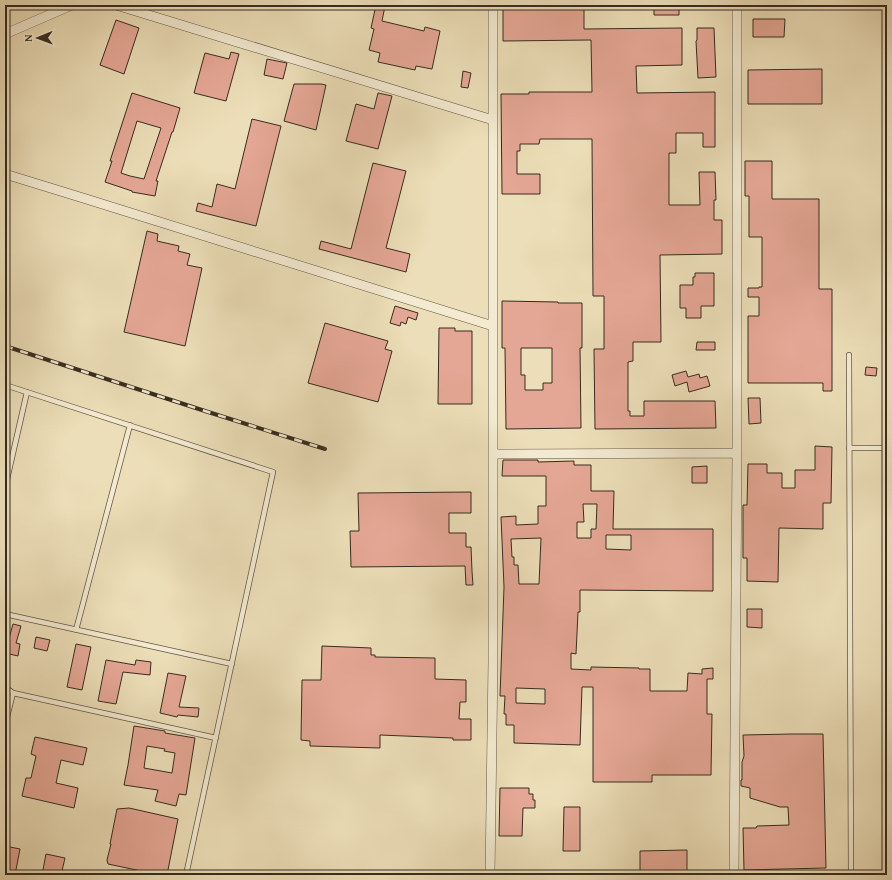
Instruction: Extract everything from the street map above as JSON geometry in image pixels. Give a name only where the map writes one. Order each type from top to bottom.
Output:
[{"type":"street","points":[[5,34],[72,5]]},
{"type":"street","points":[[116,5],[493,120]]},
{"type":"street","points":[[490,875],[493,662],[493,5]]},
{"type":"street","points":[[734,875],[737,453],[737,5]]},
{"type":"street","points":[[5,174],[493,326]]},
{"type":"street","points":[[493,454],[737,453]]},
{"type":"lane","points":[[849,355],[851,875]]},
{"type":"lane","points":[[5,384],[273,472],[186,875]]},
{"type":"lane","points":[[5,488],[27,392]]},
{"type":"lane","points":[[76,630],[130,425]]},
{"type":"lane","points":[[849,448],[887,448]]},
{"type":"lane","points":[[5,614],[232,664]]},
{"type":"lane","points":[[5,687],[13,693],[216,738]]},
{"type":"lane","points":[[5,725],[13,693]]},
{"type":"building","points":[[376,5],[385,6],[382,21],[424,31],[425,27],[440,31],[432,69],[416,66],[415,70],[378,62],[380,53],[369,50],[374,29],[371,28]]},
{"type":"building","points":[[503,5],[584,5],[584,29],[682,28],[682,65],[636,66],[637,93],[715,92],[715,147],[703,147],[703,133],[676,133],[676,153],[669,153],[669,205],[700,205],[699,172],[715,172],[716,200],[714,200],[714,220],[722,220],[722,254],[660,255],[661,342],[633,342],[633,361],[628,362],[628,411],[630,411],[630,416],[644,416],[644,401],[715,401],[716,428],[595,429],[594,349],[604,349],[604,296],[593,296],[592,139],[540,139],[539,144],[520,144],[520,151],[517,151],[517,174],[540,174],[540,194],[502,194],[501,94],[529,94],[529,92],[592,92],[591,40],[503,41]]},
{"type":"building","points":[[654,5],[679,5],[679,15],[654,15]]},
{"type":"building","points":[[753,19],[785,19],[784,37],[753,37]]},
{"type":"building","points":[[116,20],[139,28],[124,74],[100,65]]},
{"type":"building","points":[[697,28],[714,28],[716,77],[698,78],[696,41]]},
{"type":"building","points":[[231,52],[239,54],[226,101],[194,93],[205,53],[229,59]]},
{"type":"building","points":[[267,59],[287,63],[283,79],[264,75]]},
{"type":"building","points":[[822,69],[822,104],[748,104],[748,70]]},
{"type":"building","points":[[463,71],[471,73],[468,88],[461,87]]},
{"type":"building","points":[[294,84],[326,85],[316,130],[284,121]]},
{"type":"building","points":[[132,93],[180,108],[156,181],[158,181],[155,196],[132,192],[105,182],[112,161],[110,161]],"holes":[[[137,121],[161,128],[144,179],[121,173]]]},
{"type":"building","points":[[378,93],[392,96],[378,149],[346,141],[356,104],[374,109]]},
{"type":"building","points":[[252,119],[281,126],[256,226],[196,211],[198,203],[212,207],[217,184],[235,189]]},
{"type":"building","points":[[745,161],[772,161],[772,199],[819,199],[819,289],[832,289],[832,391],[823,391],[823,383],[748,383],[748,316],[759,316],[759,297],[748,297],[748,288],[762,287],[762,237],[749,237],[749,196],[745,196]]},
{"type":"building","points":[[373,163],[406,171],[386,248],[410,254],[406,272],[319,249],[321,241],[351,249]]},
{"type":"building","points":[[147,231],[158,234],[157,241],[179,246],[178,251],[190,254],[187,265],[202,268],[185,346],[124,332]]},
{"type":"building","points":[[695,273],[714,273],[714,306],[701,306],[701,318],[686,318],[686,308],[680,308],[680,285],[693,285],[693,277],[695,277]]},
{"type":"building","points":[[502,301],[582,303],[582,348],[580,348],[581,428],[506,429],[505,348],[502,348]],"holes":[[[521,348],[552,348],[552,383],[543,383],[543,390],[525,390],[525,375],[521,375]]]},
{"type":"building","points":[[395,306],[418,313],[416,320],[408,317],[406,324],[401,322],[400,326],[390,323]]},
{"type":"building","points":[[325,323],[388,341],[385,349],[392,351],[378,402],[308,383]]},
{"type":"building","points":[[439,328],[455,328],[455,331],[472,331],[472,404],[438,404]]},
{"type":"building","points":[[697,342],[715,342],[715,350],[696,350]]},
{"type":"building","points":[[866,367],[877,368],[876,376],[865,375]]},
{"type":"building","points":[[686,371],[688,377],[699,374],[700,378],[707,376],[710,386],[689,392],[687,382],[675,386],[672,375]]},
{"type":"building","points":[[748,398],[760,398],[761,423],[749,424]]},
{"type":"building","points":[[815,446],[832,447],[831,503],[823,503],[823,529],[779,528],[778,582],[747,581],[747,558],[743,558],[743,505],[747,505],[748,464],[767,464],[767,473],[782,473],[782,488],[795,488],[795,470],[815,470]]},
{"type":"building","points":[[503,460],[538,460],[538,462],[574,461],[574,465],[591,465],[591,491],[614,491],[613,529],[713,529],[713,591],[580,590],[580,612],[578,612],[576,654],[571,653],[571,669],[591,670],[591,667],[650,669],[650,691],[687,691],[688,673],[702,674],[702,669],[713,668],[713,679],[707,679],[707,714],[712,714],[711,775],[652,775],[652,782],[593,782],[593,687],[582,687],[580,745],[514,743],[514,725],[506,725],[506,714],[504,714],[505,696],[500,696],[504,587],[501,517],[516,516],[516,525],[538,524],[538,506],[546,506],[546,476],[502,476]],"holes":[[[583,504],[597,504],[596,529],[591,529],[591,538],[577,538],[577,522],[584,522]],[[606,535],[631,535],[631,550],[606,549]],[[541,538],[539,584],[519,584],[518,565],[514,565],[511,539]],[[516,688],[545,689],[545,704],[516,703]]]},
{"type":"building","points":[[707,466],[707,483],[692,483],[692,467]]},
{"type":"building","points":[[471,492],[471,513],[449,513],[449,533],[466,533],[466,547],[471,547],[473,585],[466,585],[465,566],[351,567],[350,531],[359,531],[358,493]]},
{"type":"building","points":[[747,609],[762,609],[762,628],[747,627]]},
{"type":"building","points":[[13,624],[21,626],[16,643],[20,644],[18,656],[5,653],[5,641],[8,642]]},
{"type":"building","points":[[36,637],[50,640],[47,651],[34,648]]},
{"type":"building","points":[[76,644],[91,647],[82,690],[67,687]]},
{"type":"building","points":[[322,646],[371,648],[371,655],[375,655],[375,657],[435,658],[435,679],[466,680],[466,702],[460,702],[459,719],[471,719],[471,740],[380,735],[380,748],[310,746],[310,741],[301,740],[302,680],[321,680]]},
{"type":"building","points":[[106,660],[135,665],[136,660],[151,662],[150,675],[123,672],[116,704],[98,701]]},
{"type":"building","points":[[168,673],[186,676],[179,707],[199,708],[198,717],[178,715],[177,717],[160,713]]},
{"type":"building","points":[[134,726],[195,738],[186,795],[179,794],[176,806],[155,801],[158,790],[124,785]],"holes":[[[147,746],[165,749],[164,751],[175,753],[172,773],[144,768]]]},
{"type":"building","points":[[823,734],[826,868],[744,870],[743,828],[789,825],[788,807],[780,807],[750,798],[750,788],[741,786],[742,762],[744,756],[743,735]]},
{"type":"building","points":[[35,737],[87,748],[83,765],[61,760],[56,783],[78,788],[74,808],[22,796],[26,778],[31,778],[36,756],[31,754]]},
{"type":"building","points":[[500,788],[529,788],[529,794],[533,794],[535,808],[523,808],[522,836],[499,836]]},
{"type":"building","points":[[564,807],[580,807],[580,851],[563,851]]},
{"type":"building","points":[[129,808],[178,819],[167,875],[160,875],[108,864],[107,860],[117,809]]},
{"type":"building","points":[[5,846],[20,849],[15,875],[5,875]]},
{"type":"building","points":[[687,850],[687,875],[640,875],[640,851]]},
{"type":"building","points":[[46,854],[65,858],[61,875],[42,875]]},
{"type":"railway","points":[[5,346],[325,449]]}]
